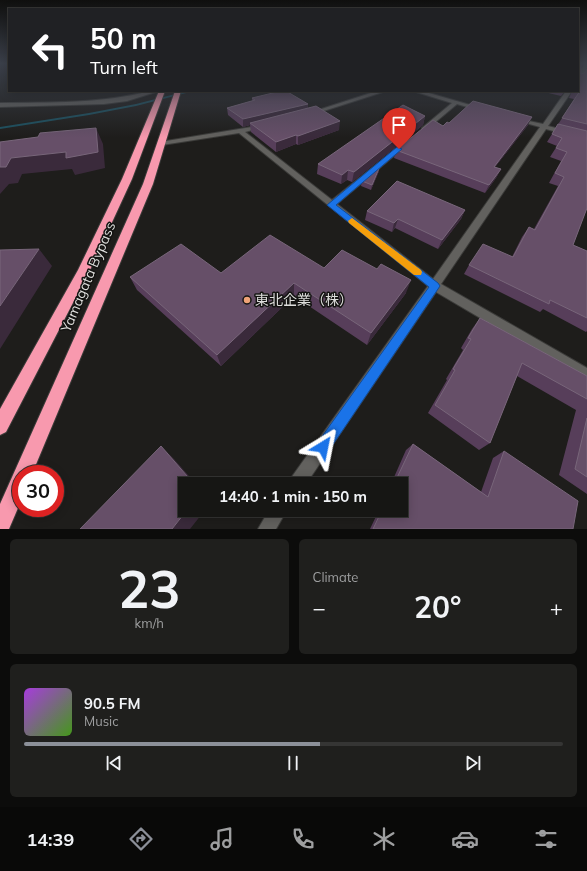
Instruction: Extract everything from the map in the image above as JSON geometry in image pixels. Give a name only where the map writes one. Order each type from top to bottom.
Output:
[{"type":"highway","name":"Yamagata Bypass","points":[[0,426],[84,270],[127,179],[162,92]]},
{"type":"highway","name":"Yamagata Bypass","points":[[27,465],[148,184],[178,92]]},
{"type":"highway","points":[[0,527],[12,500]]},
{"type":"street","points":[[0,105],[104,102],[127,100],[153,92]]},
{"type":"street","points":[[301,116],[380,92]]},
{"type":"street","points":[[420,92],[486,110]]},
{"type":"street","points":[[302,477],[568,92]]},
{"type":"street","points":[[331,205],[456,102]]},
{"type":"street","points":[[508,116],[587,138]]},
{"type":"street","points":[[162,143],[240,131],[270,124]]},
{"type":"street","points":[[240,131],[331,205],[435,286],[587,375]]},
{"type":"street","points":[[266,529],[274,517]]},
{"type":"building","points":[[579,89],[587,89],[587,124],[562,118],[580,91]]},
{"type":"building","points":[[277,92],[288,92],[308,104],[243,119],[227,108],[255,100],[252,98]]},
{"type":"building","points":[[473,101],[532,117],[494,167],[501,169],[489,185],[396,150],[433,120],[443,126],[447,122],[449,123]]},
{"type":"building","points":[[403,105],[425,116],[354,172],[348,170],[342,175],[318,164]]},
{"type":"building","points":[[316,106],[340,121],[276,142],[250,123]]},
{"type":"building","points":[[558,124],[587,131],[587,208],[573,245],[587,251],[587,318],[550,300],[549,304],[469,265],[483,244],[513,257],[529,227],[535,230],[564,177],[555,173],[567,152],[556,148],[562,138],[552,134]]},
{"type":"building","points":[[96,128],[98,152],[66,158],[66,152],[11,158],[6,167],[0,167],[0,142],[38,137],[40,133]]},
{"type":"building","points":[[380,166],[372,185],[362,181]]},
{"type":"building","points":[[397,181],[465,210],[442,240],[398,219],[394,223],[367,211]]},
{"type":"building","points":[[270,235],[324,268],[342,250],[377,269],[381,264],[411,280],[371,333],[294,283],[217,355],[130,277],[181,244],[221,273]]},
{"type":"building","points":[[39,249],[0,306],[0,250]]},
{"type":"building","points":[[480,318],[587,376],[587,399],[522,363],[490,443],[435,405],[455,370],[453,369],[471,339],[468,338]]},
{"type":"building","points":[[587,418],[587,477],[575,469]]},
{"type":"building","points":[[413,444],[488,497],[504,451],[578,501],[573,529],[373,529],[379,517],[408,517],[408,477],[397,477]]},
{"type":"building","points":[[161,446],[188,477],[178,477],[178,517],[181,517],[172,529],[80,529]]},
{"type":"waterway","points":[[0,128],[89,114],[136,105],[188,92]]},
{"type":"slow traffic","points":[[352,221],[418,272]]},
{"type":"place","name":"東北企業（株）","points":[[247,300]]},
{"type":"route","points":[[323,447],[435,286],[331,205],[399,149]]}]
